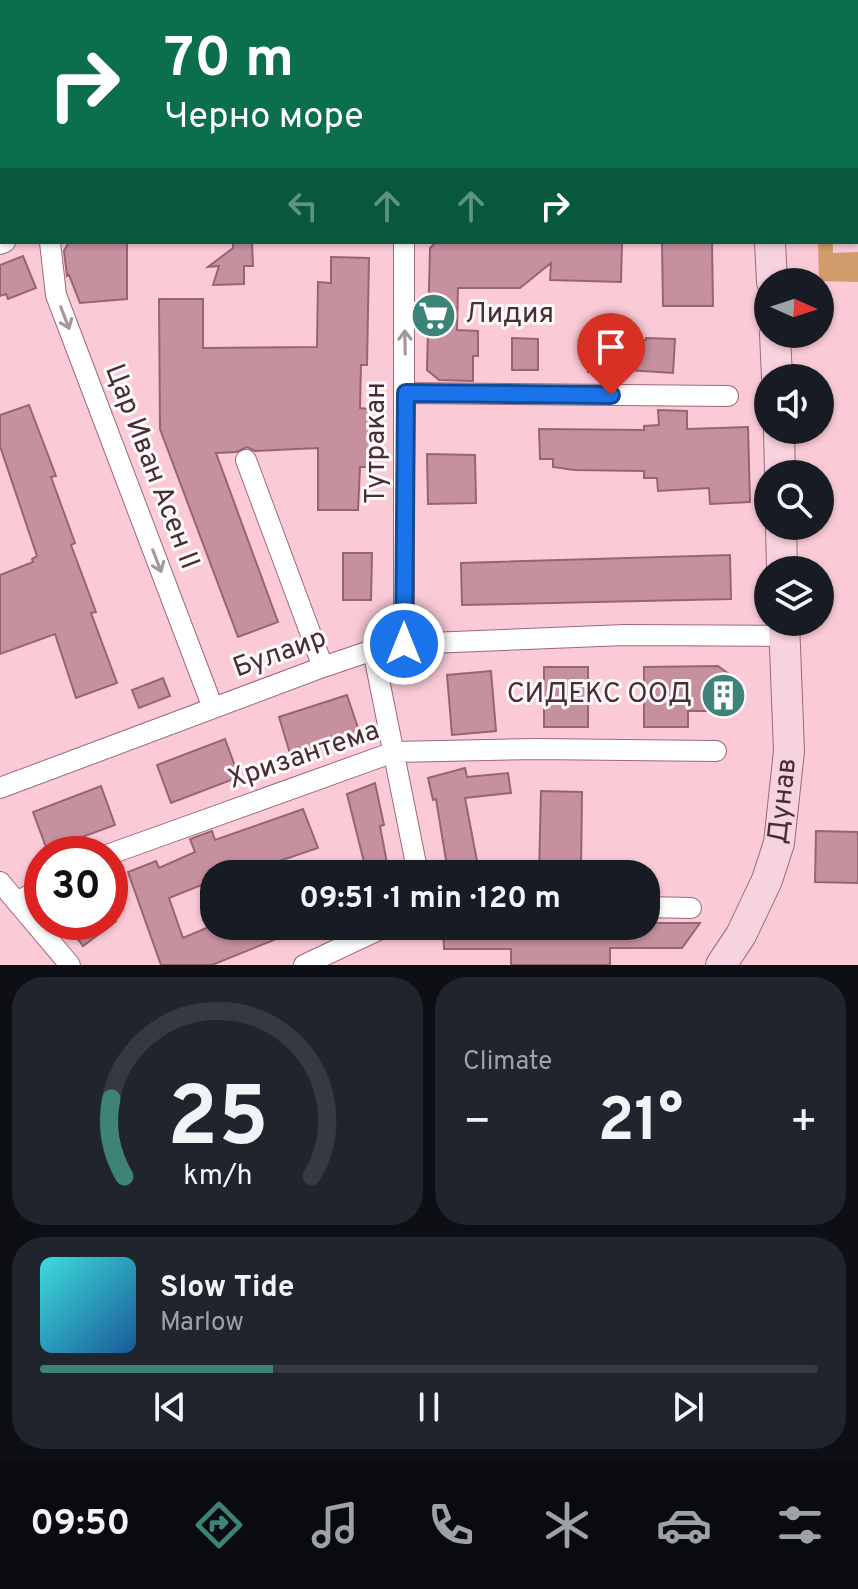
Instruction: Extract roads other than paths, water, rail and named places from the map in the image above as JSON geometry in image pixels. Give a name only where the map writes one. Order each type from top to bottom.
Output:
[{"type":"main road","points":[[770,244],[771,268]]},
{"type":"main road","name":"Дунав","points":[[721,965],[741,935],[767,880],[779,843],[789,751],[784,636]]},
{"type":"street","name":"Цар Иван Асен II","points":[[50,244],[56,295],[213,708]]},
{"type":"street","name":"Тутракан","points":[[404,244],[404,644]]},
{"type":"street","points":[[406,393],[728,396]]},
{"type":"street","points":[[246,460],[323,667]]},
{"type":"street","name":"Булаир","points":[[0,788],[373,650],[404,644],[754,630]]},
{"type":"street","points":[[373,650],[415,860]]},
{"type":"street","name":"Хризантема","points":[[128,848],[394,752],[582,749],[716,751]]},
{"type":"street","points":[[0,882],[70,965]]},
{"type":"street","points":[[17,902],[24,898]]},
{"type":"street","points":[[660,907],[691,908]]},
{"type":"street","points":[[304,965],[357,940]]},
{"type":"place","name":"Лидия","points":[[434,315]]},
{"type":"place","name":"СИДЕКС ООД","points":[[723,695]]}]
